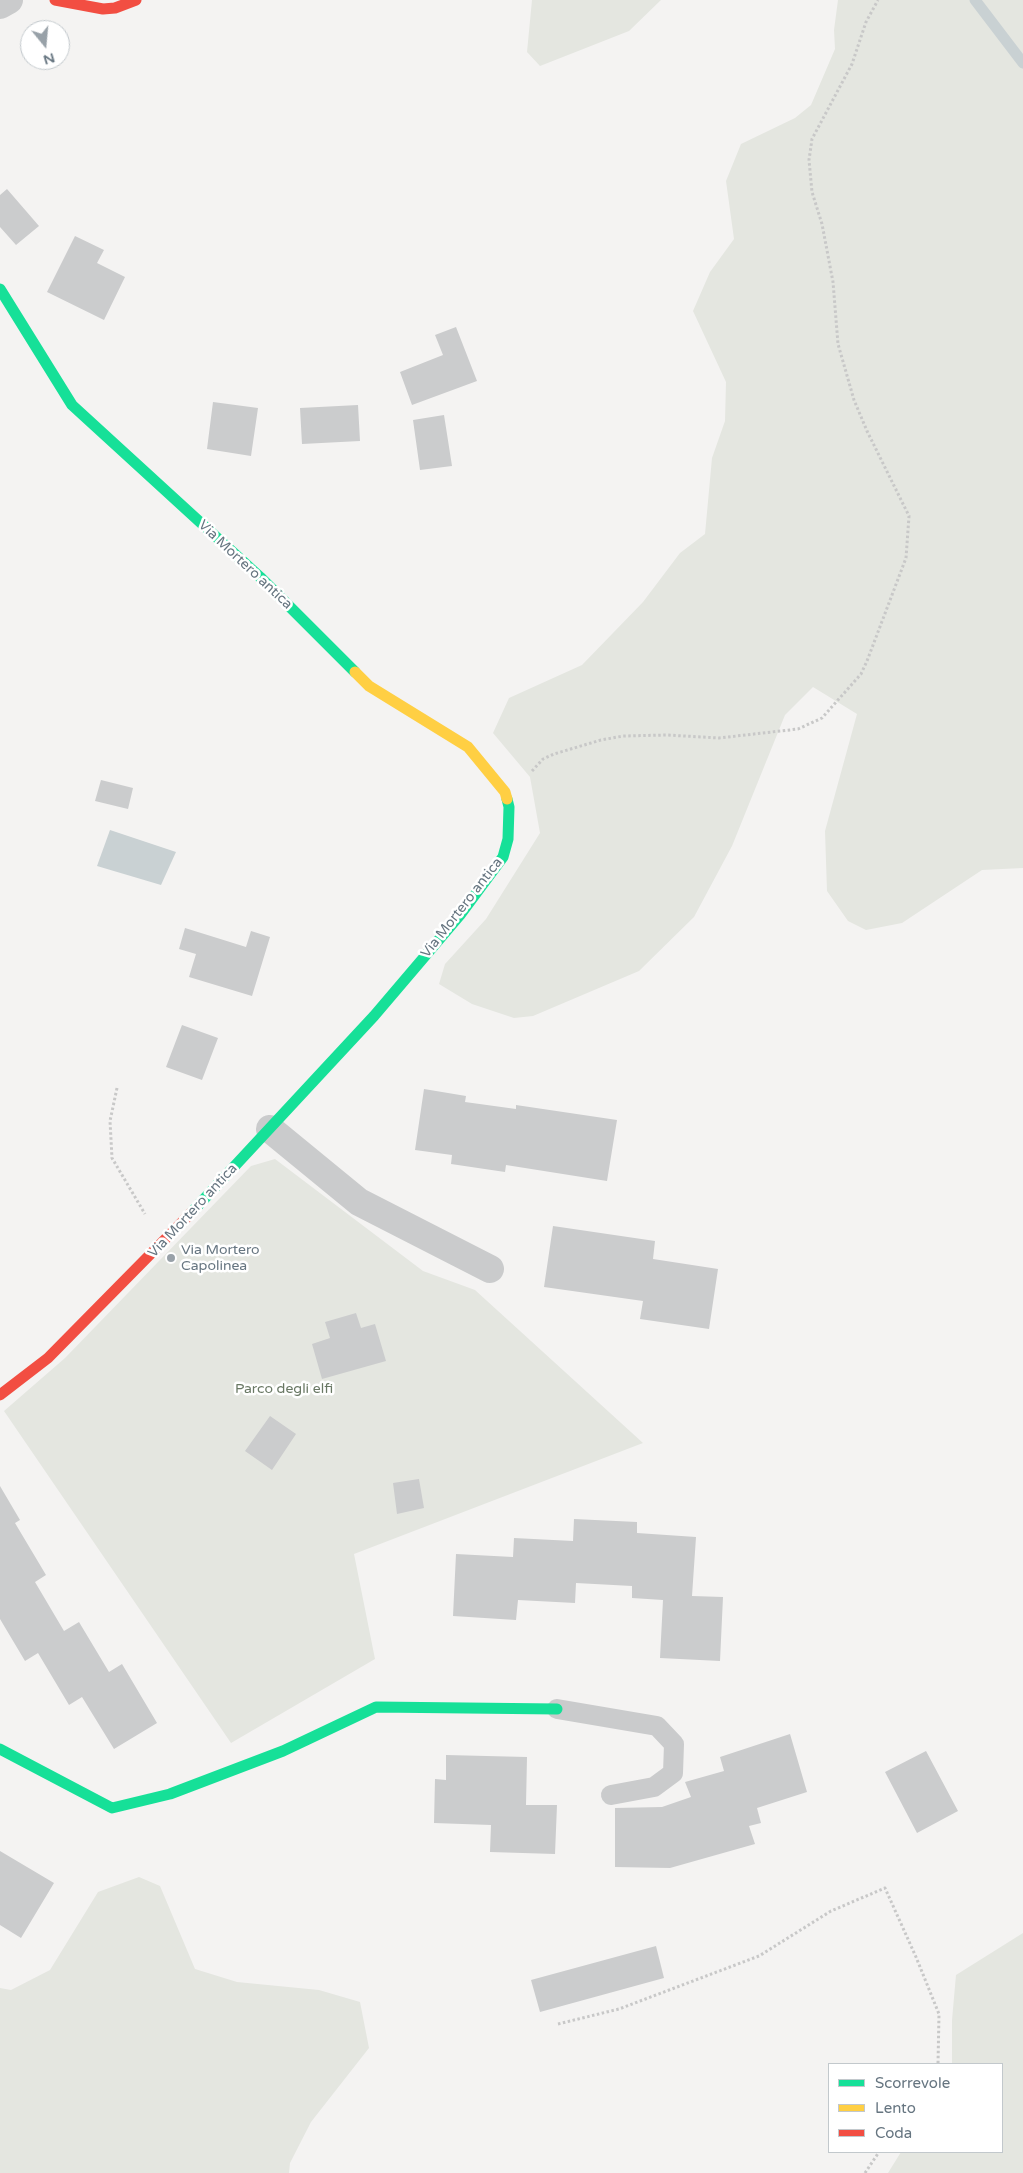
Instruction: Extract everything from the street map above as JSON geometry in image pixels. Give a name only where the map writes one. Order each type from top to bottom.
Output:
[{"type":"street","points":[[0,6],[9,0]]},
{"type":"street","points":[[55,0],[103,9],[116,8],[136,0]]},
{"type":"street","name":"Via Mortero antica","points":[[0,289],[72,405],[260,577],[369,686],[468,747],[504,792],[509,807],[508,839],[503,857],[460,915],[374,1016],[162,1245],[48,1358],[0,1395]]},
{"type":"street","points":[[270,1129],[358,1202],[490,1269]]},
{"type":"street","points":[[0,1749],[112,1808],[170,1794],[283,1751],[376,1707],[557,1708]]},
{"type":"lane","points":[[557,1708],[657,1726],[674,1744],[673,1773],[654,1787],[611,1795]]},
{"type":"path","points":[[509,807],[519,786],[543,759],[600,740],[642,734],[719,738],[798,729],[822,718],[861,674],[867,661],[906,558],[909,516],[867,431],[854,400],[838,344],[833,282],[822,224],[812,192],[809,160],[812,139],[852,64],[866,22],[878,0]]},
{"type":"path","points":[[117,1088],[110,1121],[112,1158],[162,1245]]},
{"type":"path","points":[[558,2024],[619,2009],[759,1956],[831,1911],[885,1888],[916,1957],[938,2014],[938,2063]]},
{"type":"path","points":[[865,2173],[878,2153]]},
{"type":"green space","points":[[532,0],[661,0],[629,31],[540,66],[527,52]]},
{"type":"green space","points":[[838,0],[1023,0],[1023,868],[982,870],[902,923],[866,930],[848,921],[827,891],[825,831],[857,714],[813,687],[785,715],[732,846],[694,917],[639,971],[533,1016],[514,1018],[472,1004],[439,984],[445,964],[486,919],[540,833],[530,777],[493,733],[509,698],[582,665],[643,602],[680,553],[705,534],[712,458],[725,421],[726,382],[693,311],[710,272],[734,239],[726,181],[741,144],[795,118],[811,105],[835,49],[834,30]]},
{"type":"green space","name":"Parco degli elfi","points":[[275,1159],[423,1271],[475,1290],[643,1443],[354,1554],[375,1659],[231,1743],[4,1411],[65,1358],[251,1166]]},
{"type":"green space","points":[[139,1877],[160,1886],[195,1969],[237,1982],[319,1990],[360,2002],[369,2048],[311,2122],[290,2163],[289,2173],[0,2173],[0,1988],[11,1990],[50,1970],[98,1892]]},
{"type":"green space","points":[[1023,1933],[1023,2173],[888,2173],[900,2153],[1003,2153],[1003,2063],[952,2063],[952,2020],[956,1975]]},
{"type":"shaded area","points":[[110,830],[176,852],[161,885],[97,866]]},
{"type":"building","points":[[7,189],[39,226],[16,245],[0,227],[0,195]]},
{"type":"building","points":[[75,236],[104,250],[97,263],[125,277],[104,320],[47,292]]},
{"type":"building","points":[[456,327],[477,381],[412,405],[400,372],[443,355],[435,335]]},
{"type":"building","points":[[213,402],[258,408],[251,456],[207,449]]},
{"type":"building","points":[[358,405],[360,441],[302,444],[300,408]]},
{"type":"building","points":[[444,415],[452,466],[420,470],[413,420]]},
{"type":"building","points":[[101,780],[133,788],[128,809],[95,801]]},
{"type":"building","points":[[185,928],[246,947],[251,931],[270,937],[252,996],[189,977],[196,954],[179,949]]},
{"type":"building","points":[[182,1025],[218,1038],[202,1080],[166,1067]]},
{"type":"building","points":[[424,1089],[466,1096],[465,1102],[516,1109],[516,1105],[617,1120],[607,1181],[506,1165],[505,1172],[451,1164],[452,1155],[415,1150]]},
{"type":"building","points":[[553,1226],[655,1241],[653,1259],[718,1269],[709,1329],[640,1319],[643,1301],[544,1287]]},
{"type":"building","points":[[356,1313],[361,1328],[375,1324],[386,1361],[322,1379],[312,1344],[330,1338],[325,1322]]},
{"type":"building","points":[[270,1416],[296,1434],[272,1470],[245,1451]]},
{"type":"building","points":[[419,1479],[424,1508],[397,1514],[393,1483]]},
{"type":"building","points":[[0,1486],[20,1520],[15,1523],[46,1575],[35,1582],[64,1631],[79,1622],[109,1672],[122,1664],[157,1723],[114,1749],[82,1697],[69,1705],[38,1653],[25,1661],[0,1619]]},
{"type":"building","points":[[574,1519],[637,1522],[637,1533],[696,1537],[692,1596],[723,1597],[720,1661],[660,1658],[663,1600],[632,1598],[632,1586],[576,1583],[575,1603],[518,1600],[516,1620],[453,1616],[456,1554],[513,1557],[514,1538],[573,1541]]},
{"type":"building","points":[[790,1734],[807,1792],[757,1808],[761,1823],[749,1826],[755,1844],[670,1868],[615,1867],[615,1808],[662,1807],[691,1797],[685,1782],[724,1771],[720,1757]]},
{"type":"building","points":[[926,1751],[958,1811],[917,1833],[885,1772]]},
{"type":"building","points":[[446,1755],[527,1757],[526,1805],[557,1805],[555,1854],[490,1852],[491,1825],[434,1823],[435,1779],[446,1780]]},
{"type":"building","points":[[0,1851],[54,1883],[21,1938],[0,1925]]},
{"type":"building","points":[[656,1946],[664,1978],[540,2012],[531,1980]]},
{"type":"waterway","points":[[975,0],[1023,63]]},
{"type":"traffic: fast","points":[[0,289],[72,405],[260,577],[355,672]]},
{"type":"traffic: fast","points":[[192,1212],[374,1016],[460,915],[503,857],[508,839],[509,807],[507,799]]},
{"type":"traffic: fast","points":[[0,1749],[112,1808],[170,1794],[283,1751],[376,1707],[557,1709]]},
{"type":"traffic: slow","points":[[355,672],[369,686],[468,747],[505,792],[507,799]]},
{"type":"traffic: jam","points":[[55,0],[103,9],[115,8],[136,0]]},
{"type":"traffic: jam","points":[[0,1395],[48,1358],[192,1212]]},
{"type":"place","name":"Via Mortero Capolinea","points":[[171,1258]]}]
